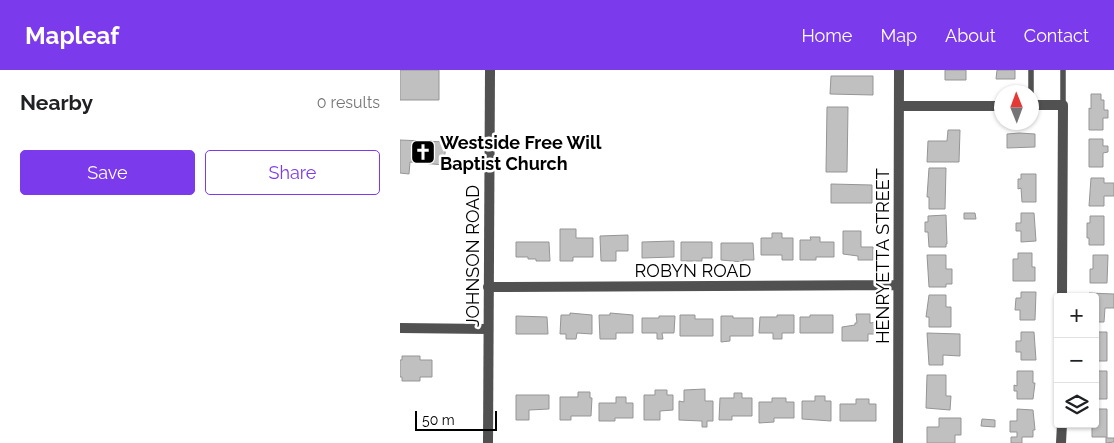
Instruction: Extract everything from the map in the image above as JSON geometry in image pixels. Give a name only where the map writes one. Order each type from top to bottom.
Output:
[{"type":"street","name":"JOHNSON ROAD","points":[[488,443],[490,70]]},
{"type":"street","name":"HENRYETTA STREET","points":[[898,443],[899,70]]},
{"type":"street","points":[[1039,105],[1063,105],[1062,293]]},
{"type":"street","points":[[899,106],[994,106]]},
{"type":"street","name":"ROBYN ROAD","points":[[488,287],[898,285]]},
{"type":"street","points":[[400,328],[488,329]]},
{"type":"street","points":[[1061,443],[1062,428]]},
{"type":"lane","points":[[1031,70],[1031,85]]},
{"type":"lane","points":[[1063,70],[1063,105]]},
{"type":"building","points":[[400,70],[439,70],[439,100],[400,100]]},
{"type":"building","points":[[945,70],[966,70],[966,80],[945,80]]},
{"type":"building","points":[[997,70],[1015,70],[1015,79],[996,79]]},
{"type":"building","points":[[831,76],[873,76],[873,95],[830,94]]},
{"type":"building","points":[[1091,94],[1101,94],[1101,100],[1104,100],[1104,110],[1108,110],[1108,118],[1103,118],[1103,130],[1089,130]]},
{"type":"building","points":[[827,107],[848,107],[847,172],[826,172]]},
{"type":"building","points":[[948,130],[960,130],[959,162],[927,162],[928,141],[947,141]]},
{"type":"building","points":[[1007,134],[1035,134],[1035,147],[1007,148]]},
{"type":"building","points":[[1089,139],[1103,139],[1103,146],[1108,146],[1108,152],[1103,153],[1103,167],[1089,167]]},
{"type":"building","name":"Westside Free Will Baptist Church","points":[[400,140],[446,142],[444,165],[410,162],[409,174],[400,173]]},
{"type":"building","points":[[929,168],[946,168],[945,209],[929,209],[929,197],[927,197]]},
{"type":"building","points":[[1021,174],[1036,174],[1036,202],[1022,202],[1021,188],[1018,189],[1018,179],[1021,179]]},
{"type":"building","points":[[1091,178],[1104,178],[1104,183],[1114,183],[1114,196],[1104,196],[1104,206],[1089,206]]},
{"type":"building","points":[[831,184],[872,185],[872,203],[831,203]]},
{"type":"building","points":[[964,213],[975,213],[976,219],[964,219]]},
{"type":"building","points":[[1021,213],[1034,213],[1036,241],[1021,242],[1021,231],[1016,231],[1016,223],[1021,223]]},
{"type":"building","points":[[946,215],[946,247],[929,247],[928,232],[925,232],[925,222],[928,222],[928,216]]},
{"type":"building","points":[[1090,216],[1104,216],[1104,245],[1089,245],[1087,223],[1090,223]]},
{"type":"building","points":[[560,229],[576,229],[576,238],[593,238],[593,257],[573,257],[573,261],[560,261]]},
{"type":"building","points":[[843,231],[861,231],[861,247],[873,247],[873,260],[858,260],[858,256],[843,254]]},
{"type":"building","points":[[772,233],[782,233],[782,238],[793,238],[793,260],[782,260],[782,255],[761,255],[761,238],[772,238]]},
{"type":"building","points":[[628,235],[628,251],[616,251],[616,261],[601,261],[600,236]]},
{"type":"building","points":[[810,237],[820,237],[820,242],[834,242],[834,257],[816,257],[816,260],[800,260],[800,240],[811,240]]},
{"type":"building","points":[[674,241],[674,257],[642,258],[642,242]]},
{"type":"building","points":[[516,242],[549,242],[550,261],[536,261],[536,259],[528,259],[528,257],[516,257]]},
{"type":"building","points":[[681,242],[712,242],[712,258],[702,258],[702,261],[681,261]]},
{"type":"building","points":[[721,243],[753,243],[754,260],[743,260],[743,262],[721,260]]},
{"type":"building","points":[[1018,253],[1032,253],[1035,281],[1013,281],[1013,259],[1018,259]]},
{"type":"building","points":[[927,255],[946,255],[946,269],[952,269],[952,284],[946,284],[946,287],[929,287]]},
{"type":"building","points":[[1093,255],[1108,255],[1107,283],[1090,283]]},
{"type":"building","points":[[1021,292],[1036,292],[1035,320],[1020,320],[1020,310],[1015,310],[1016,298],[1021,298]]},
{"type":"building","points":[[1099,293],[1114,294],[1114,308],[1105,308],[1104,322],[1099,322]]},
{"type":"building","points":[[929,295],[946,295],[946,307],[951,307],[951,327],[929,327],[929,317],[926,317]]},
{"type":"building","points":[[570,313],[592,315],[592,334],[577,333],[576,339],[566,339],[566,334],[560,334],[561,315],[570,315]]},
{"type":"building","points":[[610,313],[633,315],[633,333],[616,333],[616,339],[600,339],[599,315],[610,315]]},
{"type":"building","points":[[856,314],[870,314],[870,323],[880,322],[880,328],[874,328],[874,334],[868,334],[868,341],[842,341],[842,327],[855,325],[857,323]]},
{"type":"building","points":[[680,315],[695,315],[695,319],[713,319],[713,336],[680,336]]},
{"type":"building","points":[[777,315],[794,315],[794,333],[782,333],[782,339],[773,339],[773,333],[759,333],[760,317],[777,317]]},
{"type":"building","points":[[810,315],[833,315],[833,333],[800,333],[800,317],[810,317]]},
{"type":"building","points":[[516,316],[547,317],[548,334],[516,334]]},
{"type":"building","points":[[659,316],[675,316],[674,333],[662,333],[663,339],[657,339],[657,333],[642,333],[642,318],[659,318]]},
{"type":"building","points":[[721,316],[753,318],[753,336],[730,336],[730,341],[721,342]]},
{"type":"building","points":[[1021,332],[1034,332],[1036,360],[1021,360],[1021,352],[1016,352],[1016,341],[1021,341]]},
{"type":"building","points":[[1099,332],[1107,332],[1107,361],[1099,361]]},
{"type":"building","points":[[927,333],[960,334],[960,356],[943,355],[943,365],[929,365]]},
{"type":"building","points":[[402,356],[420,356],[420,360],[432,360],[432,377],[420,377],[420,381],[402,381],[402,377],[400,377],[400,360],[402,360]]},
{"type":"building","points":[[1017,371],[1033,371],[1033,383],[1035,383],[1033,399],[1017,399],[1017,391],[1014,391],[1014,385],[1017,386]]},
{"type":"building","points":[[1099,371],[1107,371],[1107,399],[1099,399]]},
{"type":"building","points":[[927,375],[946,375],[946,396],[951,396],[950,410],[926,408]]},
{"type":"building","points":[[705,389],[705,401],[713,401],[713,421],[707,421],[707,427],[702,427],[702,421],[679,420],[679,401],[684,402],[684,390]]},
{"type":"building","points":[[655,390],[667,390],[667,395],[673,395],[673,410],[660,411],[660,420],[644,420],[644,395],[655,395]]},
{"type":"building","points":[[578,392],[590,392],[590,398],[592,398],[591,416],[571,416],[571,420],[560,420],[560,397],[578,397]]},
{"type":"building","points":[[734,393],[742,393],[742,398],[752,398],[752,416],[732,416],[732,420],[719,420],[720,398],[734,398]]},
{"type":"building","points":[[516,395],[549,395],[549,409],[529,410],[529,420],[516,420]]},
{"type":"building","points":[[815,396],[825,396],[825,401],[831,401],[831,421],[802,419],[802,401],[815,401]]},
{"type":"building","points":[[616,397],[626,397],[626,403],[633,403],[633,418],[615,418],[615,421],[599,421],[599,403],[616,403]]},
{"type":"building","points":[[772,398],[786,398],[786,402],[794,402],[794,418],[774,418],[774,422],[759,423],[759,402],[772,402]]},
{"type":"building","points":[[856,399],[869,399],[869,404],[876,404],[876,421],[840,421],[840,404],[856,404]]},
{"type":"building","points":[[1017,409],[1033,410],[1035,430],[1033,430],[1033,437],[1022,437],[1022,443],[1011,443],[1011,437],[1017,437],[1017,432],[1010,432],[1010,421],[1017,421]]},
{"type":"building","points":[[1099,409],[1107,409],[1107,438],[1114,438],[1114,442],[1106,443],[1106,437],[1092,437],[1092,428],[1099,428]]},
{"type":"building","points":[[939,418],[961,418],[961,435],[955,435],[955,443],[927,443],[927,427],[939,427]]},
{"type":"building","points":[[982,419],[995,420],[995,427],[981,426]]},
{"type":"place","name":"Westside Free Will Baptist Church","points":[[423,152]]}]
